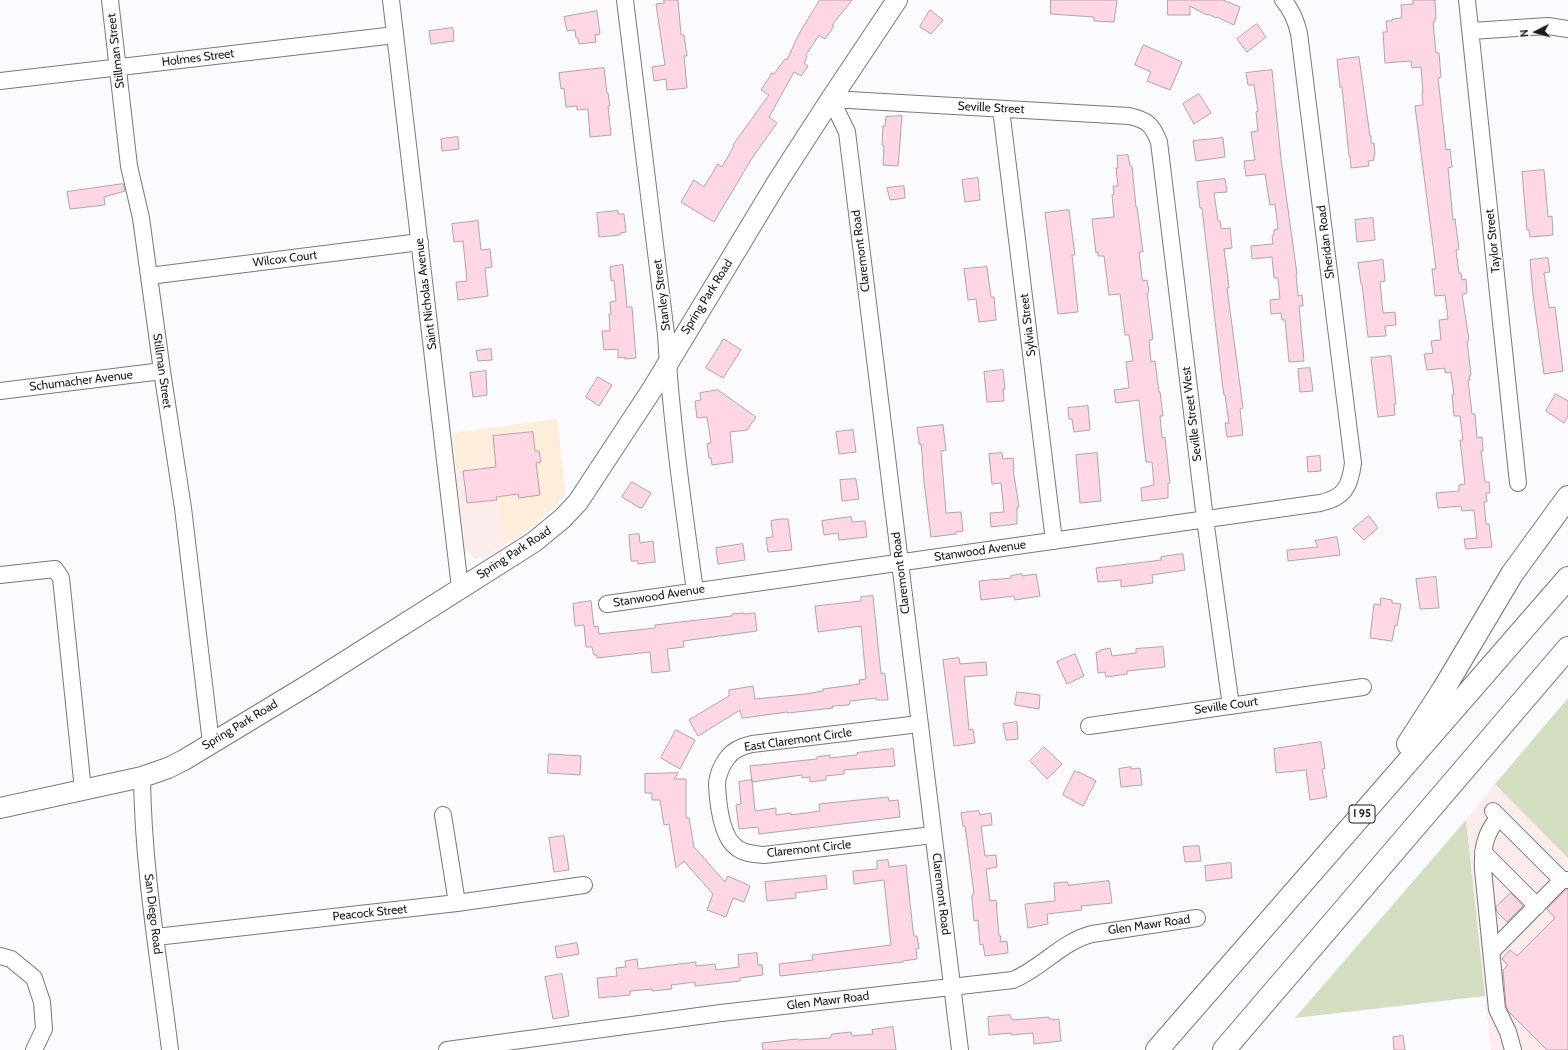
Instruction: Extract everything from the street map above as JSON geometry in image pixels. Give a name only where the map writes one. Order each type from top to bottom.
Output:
[{"type":"highway","points":[[1364,812],[1444,690],[1512,574],[1568,497]]},
{"type":"highway","name":"I 95","points":[[1157,1050],[1568,578]]},
{"type":"highway","points":[[1224,1050],[1568,648]]},
{"type":"main road","name":"Spring Park Road","points":[[0,808],[142,777],[168,768],[308,685],[546,533],[578,502],[653,388],[668,361],[830,99],[897,0]]},
{"type":"street","name":"Stillman Street","points":[[110,0],[129,166],[141,218],[183,508],[211,743]]},
{"type":"street","name":"Saint Nicholas Avenue","points":[[391,0],[460,588]]},
{"type":"street","name":"Stanley Street","points":[[625,0],[666,334],[682,502],[695,590]]},
{"type":"street","name":"Sheridan Road","points":[[1283,0],[1288,6],[1297,25],[1308,98],[1353,463],[1351,476],[1347,487]]},
{"type":"street","name":"Taylor Street","points":[[1467,0],[1518,482]]},
{"type":"street","points":[[1471,31],[1548,26],[1568,29]]},
{"type":"street","name":"Holmes Street","points":[[0,82],[395,35]]},
{"type":"street","name":"Seville Street","points":[[830,99],[1129,116],[1140,118],[1150,124]]},
{"type":"street","name":"Claremont Road","points":[[830,99],[847,132],[960,1050]]},
{"type":"street","name":"Sylvia Street","points":[[1001,109],[1054,541]]},
{"type":"street","name":"Seville Street West","points":[[1150,124],[1159,142],[1205,519],[1231,706]]},
{"type":"street","name":"Wilcox Court","points":[[149,276],[420,242]]},
{"type":"street","name":"Schumacher Avenue","points":[[0,391],[162,371]]},
{"type":"street","name":"Stanwood Avenue","points":[[607,604],[695,590],[1320,503],[1332,500],[1342,494],[1347,487]]},
{"type":"street","points":[[0,575],[55,569],[61,578],[83,790]]},
{"type":"street","name":"Seville Court","points":[[1089,726],[1363,687]]},
{"type":"street","name":"East Claremont Circle","points":[[719,802],[717,784],[721,768],[728,756],[739,748],[752,744],[919,724]]},
{"type":"street","name":"San Diego Road","points":[[142,777],[142,807],[147,869],[170,1050]]},
{"type":"street","name":"Claremont Circle","points":[[719,802],[723,827],[729,841],[738,849],[749,854],[764,855],[933,835]]},
{"type":"street","points":[[1492,951],[1565,880],[1496,814],[1488,831],[1483,852],[1483,870],[1497,1009],[1508,1032],[1514,1050]]},
{"type":"street","points":[[443,815],[457,903]]},
{"type":"street","points":[[1483,852],[1537,906]]},
{"type":"street","name":"Peacock Street","points":[[156,937],[457,903],[584,885]]},
{"type":"street","name":"Glen Mawr Road","points":[[447,1050],[476,1048],[721,1013],[1013,980],[1032,971],[1065,945],[1081,937],[1197,918]]},
{"type":"street","points":[[0,956],[11,960],[34,978],[42,1002],[44,1029],[34,1050]]},
{"type":"shaded area","points":[[557,419],[566,495],[535,526],[504,545],[494,464],[456,470],[452,433]]},
{"type":"shaded area","points":[[494,464],[504,545],[488,556],[475,559],[465,550],[456,470]]},
{"type":"shaded area","points":[[1495,784],[1568,858],[1568,1050],[1491,1050],[1466,820]]},
{"type":"green space","points":[[1568,698],[1568,858],[1495,784]]},
{"type":"green space","points":[[1466,820],[1485,996],[1295,1018]]},
{"type":"building","points":[[664,0],[678,0],[681,35],[684,35],[687,56],[684,56],[687,88],[667,90],[666,79],[654,81],[652,67],[665,65],[656,4],[664,3]]},
{"type":"building","points":[[820,0],[852,0],[832,25],[834,26],[825,39],[819,35],[806,55],[807,57],[804,63],[808,66],[801,76],[794,72],[769,117],[777,123],[752,158],[714,222],[681,202],[694,180],[704,187],[718,164],[722,167],[734,146],[733,145],[769,95],[761,90],[772,73],[774,74],[785,59],[787,60],[799,34]]},
{"type":"building","points":[[1051,0],[1117,0],[1114,22],[1094,21],[1094,17],[1051,14]]},
{"type":"building","points":[[1168,0],[1223,0],[1240,7],[1234,25],[1217,17],[1207,15],[1190,6],[1190,15],[1168,15]]},
{"type":"building","points":[[1413,0],[1435,0],[1436,18],[1435,22],[1433,22],[1436,53],[1439,53],[1441,77],[1438,78],[1446,150],[1450,149],[1452,167],[1448,168],[1453,220],[1455,219],[1459,249],[1456,250],[1459,273],[1461,273],[1462,280],[1466,279],[1467,293],[1462,294],[1469,340],[1467,341],[1471,375],[1469,376],[1470,380],[1468,380],[1472,414],[1475,414],[1477,438],[1482,437],[1483,451],[1481,451],[1485,482],[1489,482],[1490,493],[1486,493],[1487,502],[1484,502],[1486,524],[1489,524],[1492,547],[1466,549],[1464,539],[1477,538],[1474,510],[1462,511],[1461,506],[1438,508],[1436,493],[1459,491],[1459,485],[1465,484],[1460,440],[1463,440],[1460,416],[1454,416],[1452,395],[1454,395],[1451,372],[1445,373],[1445,368],[1427,370],[1424,354],[1433,353],[1431,341],[1441,340],[1439,320],[1448,319],[1445,295],[1435,296],[1432,269],[1436,269],[1415,106],[1423,105],[1421,67],[1412,68],[1411,61],[1385,63],[1383,32],[1387,32],[1386,21],[1402,18],[1401,5],[1413,4]]},
{"type":"building","points":[[930,10],[943,20],[931,34],[920,27]]},
{"type":"building","points":[[597,11],[600,34],[595,35],[596,42],[579,44],[578,38],[576,38],[575,30],[567,31],[564,17]]},
{"type":"building","points":[[1257,24],[1266,37],[1247,52],[1237,39]]},
{"type":"building","points":[[453,28],[454,41],[431,44],[429,31]]},
{"type":"building","points":[[1144,45],[1182,62],[1170,90],[1147,81],[1151,72],[1135,65]]},
{"type":"building","points":[[1359,57],[1371,143],[1374,143],[1375,154],[1374,160],[1368,161],[1369,166],[1351,168],[1342,87],[1340,87],[1337,60]]},
{"type":"building","points":[[604,68],[610,106],[608,106],[611,135],[590,137],[588,109],[577,110],[577,106],[566,107],[564,88],[561,89],[559,73]]},
{"type":"building","points":[[1272,70],[1281,159],[1297,274],[1298,296],[1302,295],[1303,306],[1299,306],[1304,361],[1289,362],[1285,320],[1282,320],[1281,313],[1271,314],[1270,300],[1280,299],[1278,278],[1274,278],[1272,257],[1252,259],[1251,246],[1273,244],[1272,236],[1274,235],[1274,230],[1278,229],[1275,204],[1270,205],[1265,174],[1246,176],[1244,161],[1255,160],[1251,132],[1258,131],[1256,112],[1258,111],[1254,85],[1248,85],[1246,73]]},
{"type":"building","points":[[1199,94],[1211,113],[1194,124],[1183,104]]},
{"type":"building","points":[[902,116],[898,166],[883,165],[883,126],[885,126],[886,117]]},
{"type":"building","points":[[458,137],[459,149],[442,151],[441,139]]},
{"type":"building","points":[[1223,138],[1225,157],[1196,161],[1193,141]]},
{"type":"building","points":[[1128,155],[1130,166],[1132,166],[1136,207],[1143,252],[1139,252],[1142,278],[1143,281],[1147,280],[1149,292],[1147,293],[1153,339],[1149,340],[1151,362],[1155,361],[1160,392],[1163,416],[1160,416],[1162,438],[1165,437],[1170,483],[1168,483],[1168,498],[1142,501],[1141,488],[1154,485],[1152,462],[1146,462],[1139,400],[1116,403],[1114,390],[1129,388],[1126,362],[1133,361],[1129,335],[1125,335],[1120,294],[1109,295],[1104,256],[1098,256],[1098,252],[1096,253],[1092,219],[1114,217],[1112,195],[1114,194],[1113,186],[1118,186],[1116,168],[1118,168],[1117,156]]},
{"type":"building","points":[[1544,170],[1548,217],[1552,216],[1553,235],[1530,237],[1529,230],[1527,230],[1522,172]]},
{"type":"building","points":[[978,178],[980,200],[965,202],[962,180]]},
{"type":"building","points":[[1225,179],[1227,192],[1214,193],[1218,221],[1220,221],[1221,229],[1230,228],[1232,248],[1224,249],[1229,288],[1227,288],[1243,408],[1240,409],[1243,435],[1227,437],[1225,423],[1229,423],[1223,389],[1202,208],[1200,208],[1197,182]]},
{"type":"building","points":[[123,184],[125,191],[104,197],[105,205],[70,209],[67,192]]},
{"type":"building","points":[[904,186],[905,198],[890,200],[887,188]]},
{"type":"building","points":[[1069,210],[1075,255],[1072,255],[1078,312],[1058,314],[1045,213]]},
{"type":"building","points":[[618,211],[618,214],[624,214],[626,232],[620,233],[620,235],[599,237],[597,213]]},
{"type":"building","points":[[1373,218],[1375,240],[1357,242],[1355,220]]},
{"type":"building","points":[[478,221],[481,250],[490,249],[492,267],[485,268],[488,296],[458,300],[456,282],[467,281],[463,241],[454,242],[452,224]]},
{"type":"building","points":[[1548,258],[1550,272],[1544,273],[1549,308],[1555,307],[1563,371],[1544,374],[1533,295],[1530,260]]},
{"type":"building","points":[[1383,260],[1385,281],[1380,282],[1383,313],[1395,312],[1396,325],[1385,326],[1386,336],[1368,337],[1358,263]]},
{"type":"building","points":[[623,265],[627,307],[632,307],[636,358],[625,359],[625,357],[618,358],[618,349],[604,350],[602,331],[610,331],[610,302],[616,301],[614,280],[611,281],[610,267]]},
{"type":"building","points":[[987,267],[991,297],[994,297],[996,320],[979,322],[976,299],[968,300],[964,269]]},
{"type":"building","points":[[724,339],[741,350],[723,378],[706,368]]},
{"type":"building","points":[[491,349],[492,360],[478,361],[476,351]]},
{"type":"building","points":[[1391,356],[1396,404],[1394,404],[1395,415],[1378,417],[1371,358]]},
{"type":"building","points":[[1310,368],[1313,391],[1300,392],[1298,369]]},
{"type":"building","points":[[1003,370],[1005,389],[1003,389],[1004,401],[987,402],[984,372]]},
{"type":"building","points":[[486,371],[487,395],[473,397],[470,373]]},
{"type":"building","points":[[598,377],[612,385],[599,406],[586,397]]},
{"type":"building","points":[[718,390],[756,417],[747,430],[730,432],[733,462],[712,465],[711,458],[709,458],[707,444],[711,443],[707,417],[697,418],[695,401],[701,400],[700,393]]},
{"type":"building","points":[[1556,394],[1568,401],[1568,416],[1564,423],[1546,411]]},
{"type":"building","points":[[1088,406],[1090,430],[1074,432],[1072,419],[1069,419],[1068,408]]},
{"type":"building","points":[[943,425],[946,450],[941,451],[946,513],[961,512],[963,531],[956,532],[956,534],[931,537],[921,444],[919,444],[917,428]]},
{"type":"building","points":[[853,430],[856,452],[839,454],[836,432]]},
{"type":"building","points":[[533,432],[535,451],[539,451],[541,462],[536,463],[540,495],[519,498],[518,494],[496,497],[497,500],[467,503],[463,471],[496,467],[493,436]]},
{"type":"building","points":[[1002,453],[1003,459],[1013,458],[1013,469],[1019,507],[1017,507],[1017,524],[991,527],[990,513],[1004,512],[1001,483],[992,484],[989,454]]},
{"type":"building","points":[[1097,453],[1101,501],[1080,503],[1076,455]]},
{"type":"building","points":[[1320,456],[1321,471],[1308,472],[1307,457]]},
{"type":"building","points":[[856,479],[859,499],[842,501],[840,480]]},
{"type":"building","points":[[632,482],[651,493],[642,508],[622,497]]},
{"type":"building","points":[[1369,516],[1378,528],[1364,540],[1353,529]]},
{"type":"building","points":[[851,517],[852,522],[865,521],[867,537],[839,540],[838,533],[824,535],[822,521]]},
{"type":"building","points":[[788,519],[792,550],[768,552],[766,538],[773,537],[771,521]]},
{"type":"building","points":[[639,534],[640,543],[653,541],[655,562],[638,564],[638,561],[631,561],[629,535]]},
{"type":"building","points":[[1337,537],[1340,555],[1288,561],[1287,550],[1318,547],[1315,541]]},
{"type":"building","points":[[743,544],[745,560],[718,564],[716,548]]},
{"type":"building","points":[[1183,554],[1185,570],[1152,575],[1153,583],[1121,587],[1121,580],[1098,582],[1096,568],[1161,560],[1161,557]]},
{"type":"building","points":[[1022,574],[1022,576],[1036,574],[1040,596],[1015,600],[1014,596],[981,600],[979,581],[1011,578],[1011,576]]},
{"type":"building","points":[[1436,577],[1439,608],[1420,609],[1416,579]]},
{"type":"building","points":[[873,596],[881,674],[884,673],[885,675],[888,700],[876,700],[876,698],[850,701],[849,705],[832,706],[833,708],[744,718],[742,718],[740,710],[698,736],[689,720],[729,696],[729,690],[753,686],[755,699],[806,694],[823,691],[823,689],[860,684],[859,680],[866,679],[861,626],[818,632],[815,606],[861,601],[861,597]]},
{"type":"building","points":[[1381,598],[1392,600],[1392,603],[1401,604],[1397,626],[1395,625],[1392,641],[1370,638],[1374,604],[1380,605]]},
{"type":"building","points":[[591,601],[594,627],[598,626],[599,634],[655,628],[655,625],[732,616],[732,614],[743,613],[755,613],[757,631],[683,641],[684,647],[667,649],[670,671],[652,673],[650,652],[597,658],[597,655],[594,655],[592,647],[586,647],[584,625],[575,626],[573,604]]},
{"type":"building","points":[[1163,647],[1165,667],[1127,671],[1127,674],[1106,677],[1105,672],[1098,673],[1096,652],[1100,652],[1100,650],[1110,648],[1112,656],[1136,653],[1136,649]]},
{"type":"building","points":[[1075,654],[1084,676],[1067,684],[1057,662]]},
{"type":"building","points":[[959,658],[960,664],[986,662],[987,675],[964,677],[969,730],[973,729],[975,743],[954,746],[943,660]]},
{"type":"building","points":[[1017,692],[1040,695],[1039,709],[1015,705]]},
{"type":"building","points":[[1017,722],[1018,739],[1006,740],[1003,724]]},
{"type":"building","points":[[676,730],[695,740],[680,769],[661,758]]},
{"type":"building","points":[[1321,742],[1325,769],[1322,769],[1327,797],[1310,800],[1306,770],[1276,773],[1274,749]]},
{"type":"building","points":[[1044,747],[1062,764],[1047,779],[1030,761]]},
{"type":"building","points":[[893,749],[895,766],[844,770],[844,774],[826,776],[826,780],[810,782],[810,777],[802,778],[802,775],[752,782],[750,766],[817,759],[817,757],[830,755],[830,758],[857,755],[857,753]]},
{"type":"building","points":[[549,754],[581,756],[580,775],[548,773]]},
{"type":"building","points":[[1131,767],[1131,769],[1140,768],[1142,785],[1121,787],[1119,769]]},
{"type":"building","points":[[1075,771],[1096,781],[1083,806],[1063,795]]},
{"type":"building","points":[[678,773],[674,779],[686,779],[686,818],[689,818],[694,847],[725,882],[728,876],[750,886],[744,902],[733,898],[726,917],[707,910],[713,894],[684,861],[676,868],[669,824],[664,825],[660,800],[652,800],[652,793],[645,793],[645,774]]},
{"type":"building","points":[[752,780],[755,811],[776,808],[776,815],[791,813],[791,815],[820,811],[819,804],[888,797],[889,801],[898,800],[900,817],[759,834],[758,827],[739,829],[736,805],[741,804],[739,782]]},
{"type":"building","points":[[979,811],[980,815],[991,813],[992,825],[981,826],[985,856],[996,855],[997,867],[986,869],[990,901],[996,900],[999,936],[1001,936],[1000,942],[1007,941],[1008,953],[985,956],[983,944],[980,945],[978,920],[974,921],[972,895],[974,894],[965,826],[963,826],[961,813]]},
{"type":"building","points":[[564,836],[569,870],[554,872],[549,838]]},
{"type":"building","points":[[1199,846],[1201,861],[1185,862],[1183,847]]},
{"type":"building","points":[[888,860],[889,867],[906,865],[913,930],[914,936],[917,936],[919,948],[916,949],[917,959],[903,962],[780,976],[779,964],[813,960],[812,955],[891,945],[884,880],[854,884],[853,871],[877,869],[877,861]]},
{"type":"building","points":[[1231,863],[1232,878],[1206,881],[1205,866]]},
{"type":"building","points":[[826,876],[827,889],[795,893],[796,898],[767,901],[765,882]]},
{"type":"building","points":[[1109,881],[1112,903],[1081,906],[1082,910],[1047,914],[1048,924],[1028,928],[1025,904],[1055,901],[1054,883],[1066,882],[1068,885]]},
{"type":"building","points":[[1566,890],[1568,890],[1568,1050],[1547,1050],[1508,1011],[1506,1006],[1503,970],[1508,965],[1502,959],[1510,950],[1517,956],[1555,918],[1547,909]]},
{"type":"building","points":[[1511,893],[1523,906],[1507,922],[1497,912],[1496,907]]},
{"type":"building","points":[[577,943],[579,954],[557,958],[555,947]]},
{"type":"building","points":[[757,953],[758,965],[762,965],[763,975],[740,978],[740,981],[695,986],[695,982],[671,985],[672,989],[630,991],[630,995],[599,998],[597,978],[617,976],[616,968],[626,967],[625,961],[637,959],[638,969],[696,962],[696,966],[715,964],[716,970],[739,967],[738,955]]},
{"type":"building","points":[[562,974],[569,1016],[553,1019],[545,977]]},
{"type":"building","points":[[1010,1015],[1012,1020],[1049,1017],[1049,1019],[1052,1020],[1059,1019],[1061,1041],[1034,1044],[1033,1033],[989,1035],[988,1017]]},
{"type":"building","points":[[893,1027],[896,1050],[763,1050],[762,1043],[797,1039],[830,1038],[832,1034],[851,1032],[852,1036],[873,1034],[872,1030]]},
{"type":"building","points":[[1403,1036],[1405,1050],[1394,1050],[1393,1037]]}]
